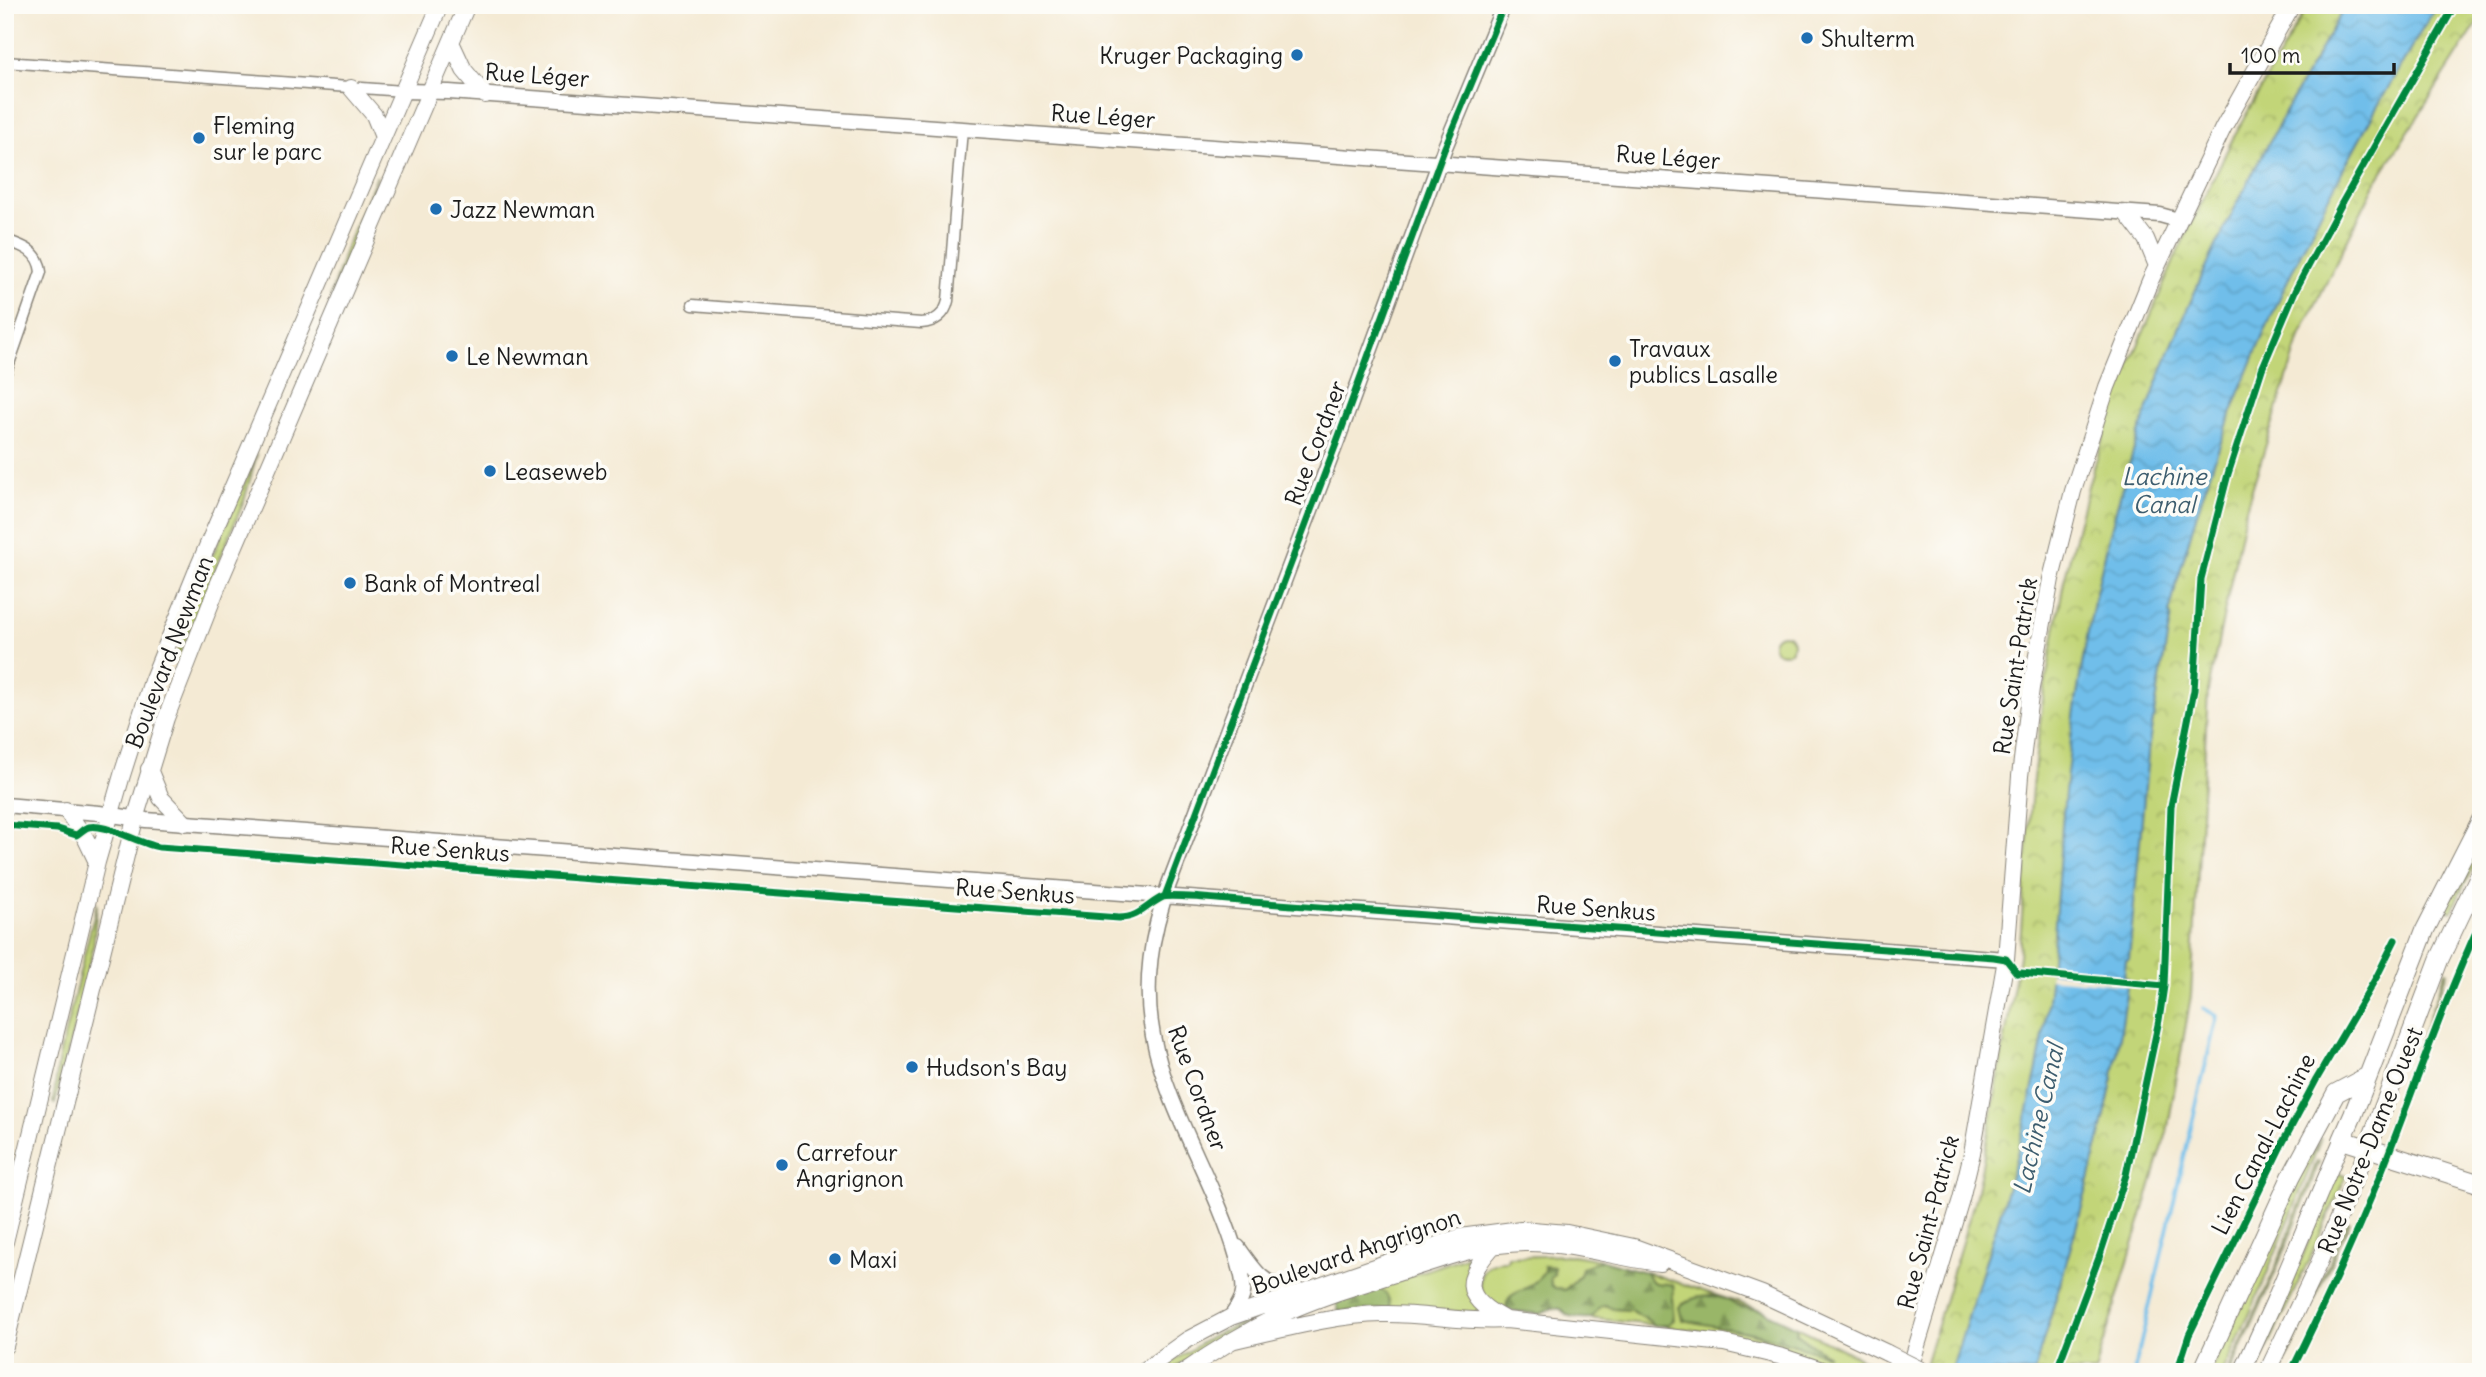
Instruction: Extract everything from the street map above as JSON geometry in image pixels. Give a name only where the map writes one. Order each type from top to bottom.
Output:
[{"type":"main road","name":"Boulevard Newman","points":[[6,1235],[97,862],[142,710],[176,622],[440,5]]},
{"type":"main road","name":"Boulevard Newman","points":[[5,1346],[149,769],[194,642],[467,5]]},
{"type":"main road","name":"Rue Saint-Patrick","points":[[1909,1372],[1967,1176],[2006,960],[2025,735],[2035,660],[2070,501],[2088,440],[2123,345],[2157,266],[2223,128],[2292,5]]},
{"type":"main road","points":[[451,42],[464,70],[485,95]]},
{"type":"main road","points":[[351,88],[374,115],[383,137]]},
{"type":"main road","points":[[2126,212],[2146,239],[2157,266]]},
{"type":"main road","points":[[149,769],[161,798],[185,823]]},
{"type":"main road","points":[[66,810],[86,839],[97,862]]},
{"type":"main road","name":"Rue Notre-Dame Ouest","points":[[2242,1372],[2342,1140],[2425,930],[2481,820]]},
{"type":"main road","name":"Rue Notre-Dame Ouest","points":[[2267,1372],[2318,1265],[2368,1148],[2439,960],[2481,872]]},
{"type":"main road","points":[[2202,1372],[2291,1177],[2329,1104],[2336,1093],[2368,1076]]},
{"type":"main road","points":[[2342,1140],[2480,1184]]},
{"type":"main road","name":"Boulevard Angrignon","points":[[1142,1372],[1187,1340],[1231,1317],[1460,1237],[1505,1230],[1537,1229],[1583,1235],[1634,1247],[1762,1294],[1925,1372]]},
{"type":"main road","points":[[1494,1245],[1474,1271],[1473,1292],[1485,1309],[1506,1320]]},
{"type":"main road","name":"Boulevard Angrignon","points":[[1184,1372],[1282,1314],[1445,1257],[1494,1245],[1560,1245],[1630,1260],[1680,1265]]},
{"type":"main road","points":[[1235,1340],[1320,1320],[1367,1314],[1404,1314],[1480,1322],[1506,1320],[1724,1343],[1783,1357],[1828,1372]]},
{"type":"street","name":"Rue Cordner","points":[[1231,1237],[1170,1090],[1153,1035],[1148,993],[1152,940],[1165,896],[1439,163],[1504,5]]},
{"type":"street","name":"Rue Léger","points":[[5,62],[2126,212],[2160,215],[2178,220]]},
{"type":"street","points":[[693,306],[921,323],[937,318],[948,301],[962,129]]},
{"type":"street","points":[[5,240],[33,252],[41,272],[7,362],[5,375]]},
{"type":"street","name":"Rue Senkus","points":[[5,805],[185,823],[2006,960]]},
{"type":"street","points":[[6,1235],[32,1237]]},
{"type":"street","points":[[6,1235],[32,1237]]},
{"type":"street","points":[[1231,1237],[1258,1275],[1273,1286],[1296,1294]]},
{"type":"street","points":[[1231,1237],[1244,1290],[1231,1317]]},
{"type":"green space","points":[[2308,5],[2481,5],[2481,18],[2376,182],[2301,334],[2246,508],[2208,691],[2191,996],[2167,1132],[2095,1372],[1923,1372],[1976,1195],[1989,1131],[2019,956],[2032,787],[2044,691],[2064,581],[2089,482],[2121,385],[2178,251],[2234,136]]},
{"type":"green space","points":[[377,176],[363,224],[330,297],[345,250]]},
{"type":"green space","points":[[257,454],[244,501],[174,663],[201,583]]},
{"type":"green space","points":[[1783,634],[1790,637],[1793,644],[1790,651],[1783,654],[1776,651],[1773,644],[1776,637]]},
{"type":"green space","points":[[2481,838],[2481,850],[2451,912],[2445,909]]},
{"type":"green space","points":[[97,903],[93,949],[55,1104],[59,1058]]},
{"type":"green space","points":[[2446,971],[2448,972],[2389,1129],[2387,1128]]},
{"type":"green space","points":[[2321,1138],[2275,1256],[2223,1372],[2210,1372],[2300,1173]]},
{"type":"green space","points":[[2317,1161],[2319,1162],[2277,1268],[2228,1372],[2275,1269]]},
{"type":"green space","points":[[2336,1173],[2346,1176],[2256,1372],[2252,1372],[2291,1285]]},
{"type":"green space","points":[[2348,1221],[2350,1222],[2281,1372],[2278,1372]]},
{"type":"green space","points":[[1471,1255],[1474,1258],[1481,1313],[1390,1309],[1377,1287]]},
{"type":"green space","points":[[1573,1255],[1602,1260],[1581,1268],[1580,1275],[1565,1290],[1551,1286],[1550,1277],[1554,1274],[1544,1267],[1545,1271],[1537,1280],[1510,1297],[1506,1310],[1487,1300],[1482,1292],[1482,1274],[1486,1267],[1495,1262],[1507,1261],[1508,1257]]},
{"type":"green space","points":[[1602,1260],[1646,1272],[1655,1283],[1673,1285],[1673,1318],[1670,1324],[1653,1325],[1631,1310],[1613,1309],[1605,1305],[1586,1319],[1566,1315],[1561,1309],[1552,1308],[1541,1314],[1506,1310],[1510,1297],[1537,1280],[1545,1271],[1544,1266],[1554,1267],[1554,1274],[1550,1277],[1551,1286],[1565,1290],[1580,1275],[1581,1268]]},
{"type":"green space","points":[[1646,1272],[1761,1310],[1706,1297],[1682,1303],[1732,1329],[1825,1353],[1799,1336],[1796,1333],[1797,1327],[1866,1361],[1893,1371],[1877,1372],[1843,1367],[1746,1338],[1663,1326],[1674,1320],[1674,1293],[1653,1283]]},
{"type":"green space","points":[[1377,1287],[1387,1296],[1390,1309],[1339,1312],[1336,1302]]},
{"type":"green space","points":[[1713,1296],[1726,1299],[1739,1307],[1761,1310],[1797,1327],[1796,1333],[1828,1355],[1758,1334],[1682,1320],[1679,1307],[1686,1301]]},
{"type":"green space","points":[[1601,1305],[1631,1310],[1653,1325],[1588,1318]]},
{"type":"green space","points":[[1269,1311],[1270,1313],[1235,1329],[1168,1372],[1157,1372],[1212,1336]]},
{"type":"water","name":"Lachine Canal","points":[[2346,5],[2437,5],[2353,151],[2279,299],[2246,375],[2191,532],[2169,614],[2171,615],[2149,744],[2129,959],[2126,960],[2124,978],[2128,978],[2112,1079],[2090,1177],[2034,1372],[1951,1372],[2007,1192],[2040,1055],[2047,1009],[2065,795],[2076,701],[2100,573],[2116,510],[2136,443],[2185,313],[2245,188]]},
{"type":"pier","points":[[2050,972],[2131,980],[2130,986],[2049,978]]},
{"type":"waterway","points":[[2134,1372],[2217,1016],[2203,1008]]},
{"type":"cycle path","points":[[1165,896],[1445,147],[1504,5]]},
{"type":"cycle path","points":[[2056,1372],[2100,1255],[2126,1175],[2159,1020],[2164,986],[2171,806],[2194,690],[2201,579],[2228,474],[2262,369],[2295,291],[2455,5]]},
{"type":"cycle path","points":[[5,825],[57,829],[76,835],[86,828],[101,827],[159,847],[1119,918],[1138,913],[1163,897],[1179,896],[1994,957],[2006,959],[2017,973]]},
{"type":"cycle path","points":[[2291,1372],[2371,1198],[2441,1015],[2481,921]]},
{"type":"cycle path","name":"Lien Canal-Lachine","points":[[2177,1372],[2189,1335],[2282,1144],[2395,940]]},
{"type":"cycle path","points":[[2021,973],[2164,986]]},
{"type":"place","name":"Shulterm","points":[[1807,38]]},
{"type":"place","name":"Kruger Packaging","points":[[1297,55]]},
{"type":"place","name":"Fleming sur le parc","points":[[199,138]]},
{"type":"place","name":"Jazz Newman","points":[[436,209]]},
{"type":"place","name":"Le Newman","points":[[452,356]]},
{"type":"place","name":"Travaux publics Lasalle","points":[[1615,361]]},
{"type":"place","name":"Leaseweb","points":[[490,471]]},
{"type":"place","name":"Bank of Montreal","points":[[350,583]]},
{"type":"place","name":"Hudson's Bay","points":[[912,1067]]},
{"type":"place","name":"Carrefour Angrignon","points":[[782,1165]]},
{"type":"place","name":"Maxi","points":[[835,1259]]}]
